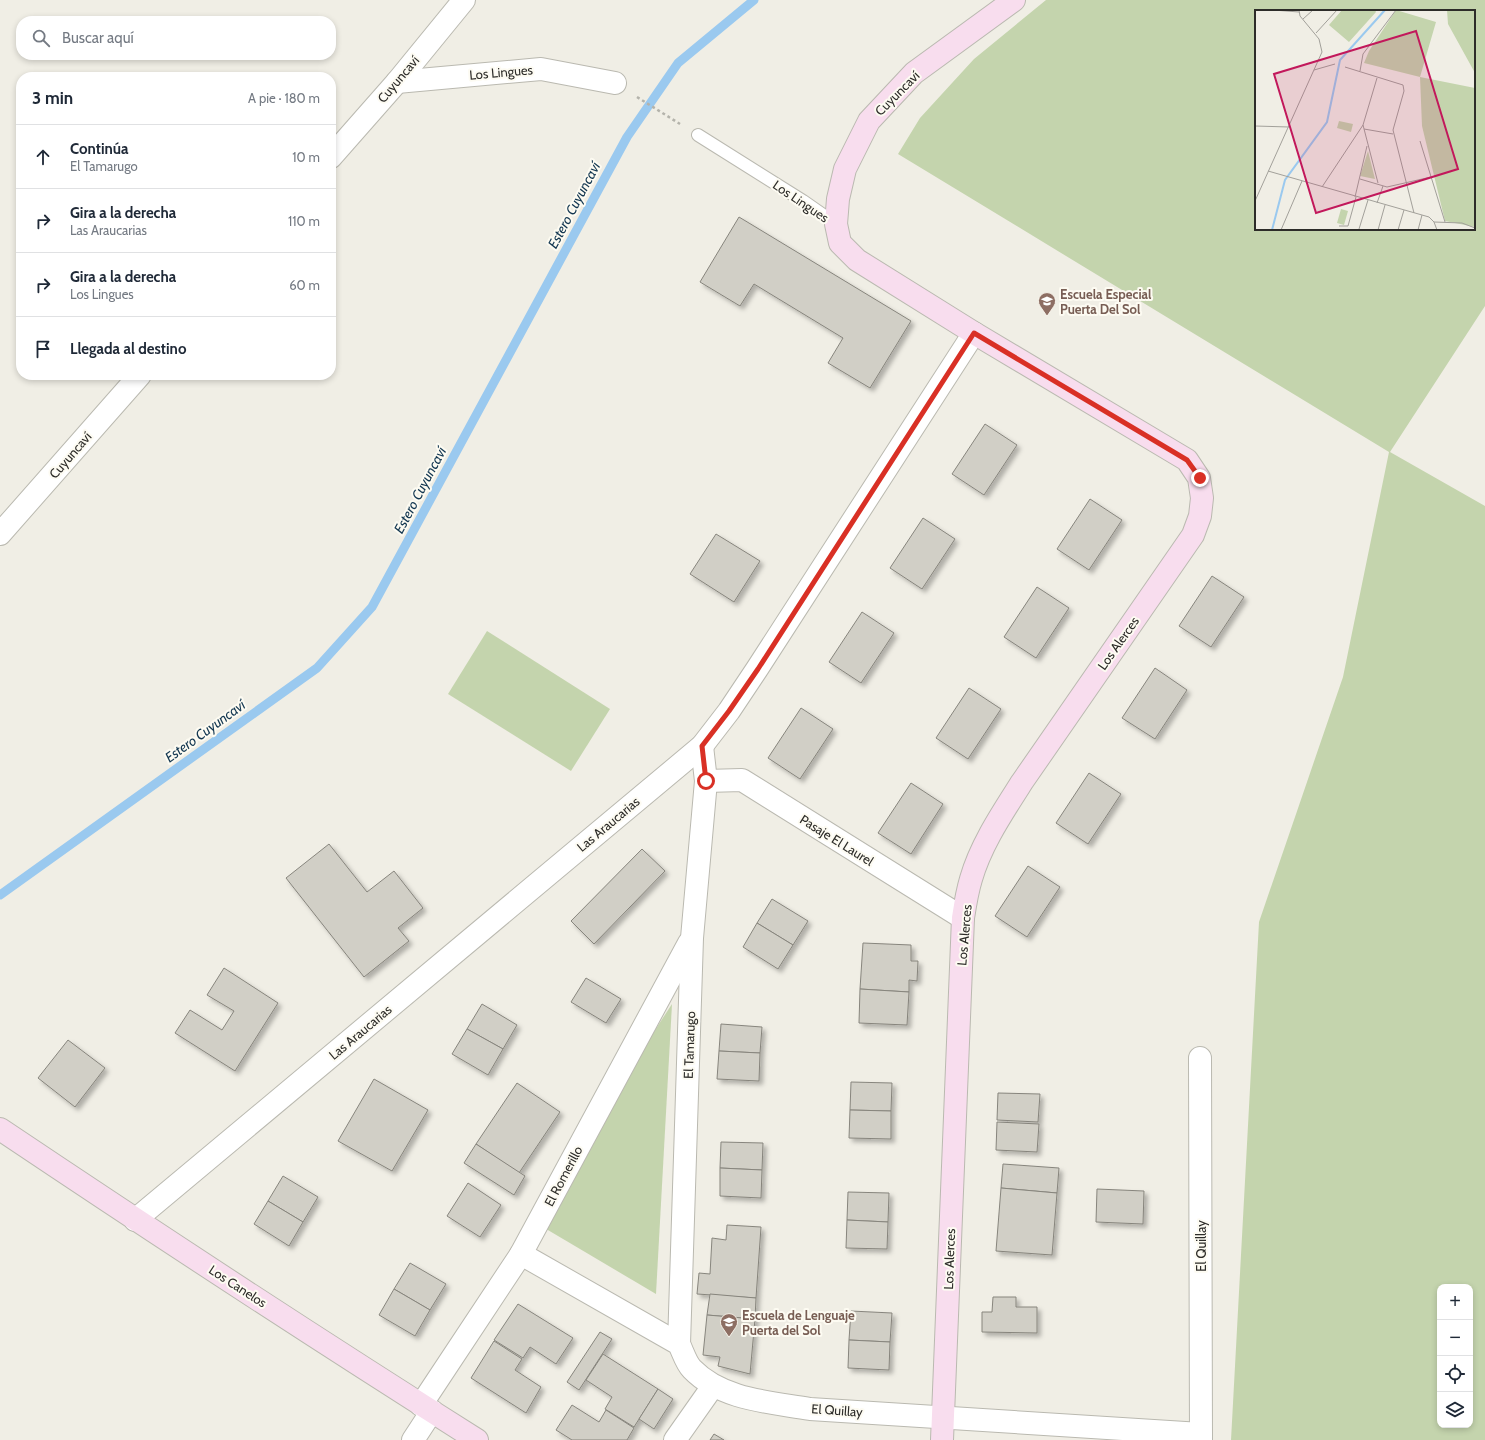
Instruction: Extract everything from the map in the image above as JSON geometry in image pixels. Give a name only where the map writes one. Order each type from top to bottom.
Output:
[{"type":"street","name":"Cuyuncaví","points":[[336,151],[397,82],[464,0]]},
{"type":"street","name":"Cuyuncaví","points":[[836,224],[838,199],[844,169],[869,121],[914,73],[1014,0]]},
{"type":"street","name":"Los Lingues","points":[[397,82],[540,68],[615,83]]},
{"type":"street","name":"Los Lingues","points":[[836,224],[840,243],[857,260],[974,333],[1187,460],[1200,478],[1202,498]]},
{"type":"street","name":"Las Araucarias","points":[[135,1220],[702,746],[729,711],[758,669],[974,333]]},
{"type":"street","name":"Cuyuncaví","points":[[0,534],[136,380]]},
{"type":"street","name":"Los Alerces","points":[[942,1440],[963,918],[971,879],[984,848],[1002,814],[1022,782],[1193,535],[1200,516],[1202,498]]},
{"type":"street","name":"El Tamarugo","points":[[679,1344],[692,938],[706,781],[702,746]]},
{"type":"street","name":"Pasaje El Laurel","points":[[706,781],[742,780],[963,918]]},
{"type":"street","name":"El Romerillo","points":[[413,1440],[426,1408],[521,1254],[692,938]]},
{"type":"street","name":"El Quillay","points":[[679,1344],[691,1368],[713,1386],[749,1399],[810,1409],[1201,1437],[1200,1058]]},
{"type":"street","name":"Los Canelos","points":[[0,1129],[135,1220],[477,1440]]},
{"type":"street","points":[[521,1254],[679,1344]]},
{"type":"street","points":[[675,1440],[713,1386]]},
{"type":"lane","name":"Los Lingues","points":[[698,135],[803,201],[836,224]]},
{"type":"path","points":[[615,83],[698,135]]},
{"type":"green space","points":[[1046,0],[1485,0],[1485,306],[1390,452],[1485,506],[1485,1440],[1231,1440],[1259,922],[1343,677],[1389,452],[898,154],[920,118],[974,59]]},
{"type":"green space","points":[[487,631],[610,709],[571,771],[448,694]]},
{"type":"green space","points":[[672,1004],[656,1294],[531,1220]]},
{"type":"building","points":[[739,217],[911,321],[870,388],[828,363],[843,338],[754,284],[740,306],[700,282]]},
{"type":"building","points":[[985,424],[1017,445],[984,495],[952,474]]},
{"type":"building","points":[[1090,499],[1122,520],[1089,570],[1057,549]]},
{"type":"building","points":[[923,518],[955,539],[922,589],[890,568]]},
{"type":"building","points":[[716,534],[760,561],[734,602],[690,574]]},
{"type":"building","points":[[1212,576],[1244,597],[1211,647],[1179,626]]},
{"type":"building","points":[[1037,587],[1069,608],[1036,658],[1004,637]]},
{"type":"building","points":[[862,612],[894,633],[861,683],[829,662]]},
{"type":"building","points":[[1155,668],[1187,690],[1155,739],[1122,718]]},
{"type":"building","points":[[969,688],[1001,709],[968,759],[936,738]]},
{"type":"building","points":[[801,708],[833,729],[800,779],[768,758]]},
{"type":"building","points":[[1089,773],[1121,794],[1088,844],[1056,823]]},
{"type":"building","points":[[911,783],[943,804],[911,854],[878,833]]},
{"type":"building","points":[[329,844],[367,892],[394,871],[423,908],[398,928],[409,941],[364,977],[286,878]]},
{"type":"building","points":[[642,849],[665,871],[594,944],[571,921]]},
{"type":"building","points":[[1028,866],[1060,887],[1027,937],[995,916]]},
{"type":"building","points":[[772,899],[808,921],[793,945],[757,923]]},
{"type":"building","points":[[757,923],[793,945],[778,969],[743,947]]},
{"type":"building","points":[[863,943],[911,945],[911,961],[918,961],[917,981],[909,980],[909,992],[860,989]]},
{"type":"building","points":[[224,968],[278,1003],[235,1071],[175,1033],[190,1010],[222,1030],[234,1011],[207,995]]},
{"type":"building","points":[[586,978],[621,999],[606,1023],[571,1002]]},
{"type":"building","points":[[860,989],[909,992],[907,1025],[859,1023]]},
{"type":"building","points":[[482,1004],[517,1025],[503,1049],[467,1029]]},
{"type":"building","points":[[721,1024],[762,1027],[760,1053],[719,1051]]},
{"type":"building","points":[[467,1029],[503,1049],[488,1075],[452,1054]]},
{"type":"building","points":[[68,1040],[105,1068],[75,1107],[38,1078]]},
{"type":"building","points":[[719,1051],[760,1053],[759,1081],[717,1079]]},
{"type":"building","points":[[374,1079],[428,1110],[392,1171],[338,1141]]},
{"type":"building","points":[[851,1082],[892,1083],[891,1111],[850,1110]]},
{"type":"building","points":[[517,1083],[560,1112],[519,1173],[476,1144]]},
{"type":"building","points":[[998,1093],[1040,1094],[1038,1122],[997,1120]]},
{"type":"building","points":[[850,1110],[891,1111],[891,1139],[849,1138]]},
{"type":"building","points":[[997,1122],[1039,1124],[1037,1152],[996,1150]]},
{"type":"building","points":[[721,1142],[763,1143],[762,1170],[720,1168]]},
{"type":"building","points":[[476,1144],[525,1176],[514,1195],[464,1163]]},
{"type":"building","points":[[1003,1164],[1059,1168],[1057,1193],[1001,1188]]},
{"type":"building","points":[[720,1168],[762,1170],[761,1198],[720,1196]]},
{"type":"building","points":[[283,1176],[318,1197],[303,1222],[268,1201]]},
{"type":"building","points":[[468,1183],[501,1205],[480,1237],[447,1216]]},
{"type":"building","points":[[1001,1188],[1057,1193],[1052,1255],[996,1251]]},
{"type":"building","points":[[1097,1189],[1144,1191],[1143,1224],[1096,1222]]},
{"type":"building","points":[[848,1192],[889,1193],[888,1222],[847,1220]]},
{"type":"building","points":[[268,1201],[303,1222],[289,1246],[254,1224]]},
{"type":"building","points":[[847,1220],[888,1222],[887,1249],[846,1248]]},
{"type":"building","points":[[727,1225],[761,1227],[756,1298],[697,1294],[699,1273],[710,1274],[712,1238],[726,1240]]},
{"type":"building","points":[[410,1263],[446,1284],[430,1310],[394,1289]]},
{"type":"building","points":[[394,1289],[430,1310],[415,1336],[379,1315]]},
{"type":"building","points":[[710,1294],[756,1298],[755,1319],[707,1315]]},
{"type":"building","points":[[993,1297],[1016,1297],[1016,1307],[1037,1307],[1037,1333],[982,1332],[982,1312],[992,1312]]},
{"type":"building","points":[[518,1304],[573,1338],[556,1364],[530,1347],[523,1358],[494,1340]]},
{"type":"building","points":[[851,1311],[892,1313],[890,1342],[849,1340]]},
{"type":"building","name":"Escuela de Lenguaje Puerta del Sol","points":[[707,1315],[755,1319],[750,1374],[718,1366],[720,1357],[703,1355]]},
{"type":"building","points":[[600,1332],[612,1339],[579,1390],[567,1382]]},
{"type":"building","points":[[849,1340],[890,1342],[889,1370],[848,1368]]},
{"type":"building","points":[[494,1341],[522,1359],[515,1370],[541,1387],[526,1413],[471,1378]]},
{"type":"building","points":[[603,1354],[658,1389],[634,1427],[605,1409],[612,1397],[586,1380]]},
{"type":"building","points":[[658,1389],[673,1399],[654,1429],[639,1419]]},
{"type":"building","points":[[572,1405],[599,1422],[606,1410],[634,1428],[627,1440],[572,1440],[556,1430]]},
{"type":"building","points":[[714,1434],[724,1440],[710,1440]]},
{"type":"waterway","name":"Estero Cuyuncaví","points":[[0,895],[317,668],[372,607],[627,137],[678,63],[754,0]]},
{"type":"place","name":"Escuela Especial Puerta Del Sol","points":[[1047,316]]},
{"type":"place","name":"Escuela de Lenguaje Puerta del Sol","points":[[729,1337]]},
{"type":"route","points":[[706,781],[702,746],[729,711],[758,669],[974,333],[1187,460],[1200,478]]}]
